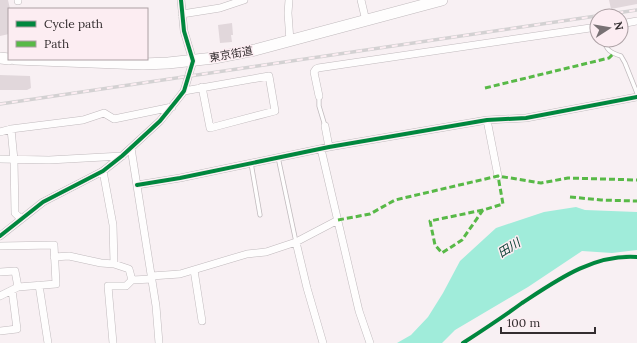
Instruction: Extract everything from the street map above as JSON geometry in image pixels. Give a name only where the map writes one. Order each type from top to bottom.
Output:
[{"type":"highway","name":"東京街道","points":[[40,60],[143,64],[193,61],[255,50],[442,0]]},
{"type":"street","points":[[0,236],[43,202],[103,171],[131,148],[160,121],[172,107],[184,91],[193,61],[184,31],[181,0]]},
{"type":"street","points":[[218,0],[220,8]]},
{"type":"street","points":[[182,14],[220,8],[244,0]]},
{"type":"street","points":[[289,0],[288,13],[290,41]]},
{"type":"street","points":[[361,0],[366,21]]},
{"type":"street","points":[[319,96],[314,72],[318,68],[589,28]]},
{"type":"street","points":[[184,91],[202,87],[269,76],[275,111],[210,128],[202,87]]},
{"type":"street","points":[[136,185],[329,147],[487,120],[526,118],[637,97]]},
{"type":"street","points":[[0,132],[11,129],[83,120],[104,113],[114,118],[172,107]]},
{"type":"street","points":[[487,120],[498,176]]},
{"type":"street","points":[[325,126],[329,147]]},
{"type":"street","points":[[11,129],[14,160],[15,213],[21,219]]},
{"type":"street","points":[[131,148],[152,277],[159,343]]},
{"type":"street","points":[[321,149],[359,311],[370,343]]},
{"type":"street","points":[[0,160],[49,160],[122,156]]},
{"type":"street","points":[[103,171],[113,225],[114,264]]},
{"type":"street","points":[[113,343],[108,286],[126,286],[132,280],[180,274],[247,254],[266,252],[296,242],[338,220]]},
{"type":"street","points":[[296,242],[306,288],[323,343]]},
{"type":"street","points":[[0,246],[54,245],[56,284],[15,288],[0,296]]},
{"type":"street","points":[[54,258],[69,256],[101,263],[114,264],[129,269],[132,280]]},
{"type":"street","points":[[194,270],[202,321]]},
{"type":"street","points":[[0,272],[15,271],[17,328],[0,331]]},
{"type":"street","points":[[39,285],[48,343]]},
{"type":"lane","points":[[606,48],[613,54],[620,56],[625,63],[637,93]]},
{"type":"lane","points":[[319,96],[325,126]]},
{"type":"lane","points":[[278,157],[296,242]]},
{"type":"lane","points":[[251,163],[260,215]]},
{"type":"water","name":"田川","points":[[576,207],[585,210],[637,212],[637,250],[612,253],[582,251],[528,287],[455,330],[442,343],[397,343],[411,335],[428,317],[460,261],[496,228],[544,212]]},
{"type":"building","points":[[0,0],[8,0],[10,8],[8,8],[8,34],[0,36]]},
{"type":"building","points":[[609,0],[637,0],[637,4],[611,8]]},
{"type":"building","points":[[232,23],[232,42],[220,43],[218,25]]},
{"type":"building","points":[[0,75],[30,76],[31,88],[27,90],[0,90]]},
{"type":"railway","points":[[0,104],[637,10]]},
{"type":"marked path","points":[[485,88],[609,58],[613,54]]},
{"type":"marked path","points":[[483,210],[430,221],[435,245],[442,253],[462,240],[483,210],[503,204],[498,176]]},
{"type":"marked path","points":[[338,220],[370,214],[395,200],[498,176],[541,183],[568,178],[637,180]]},
{"type":"marked path","points":[[570,197],[637,201]]},
{"type":"cycle path","points":[[0,236],[43,202],[103,171],[122,156],[160,121],[184,91],[193,61],[184,31],[181,0]]},
{"type":"cycle path","points":[[137,185],[180,178],[329,147],[487,120],[526,118],[637,97]]},
{"type":"cycle path","points":[[463,343],[522,303],[576,270],[605,260],[621,257],[637,257]]}]
